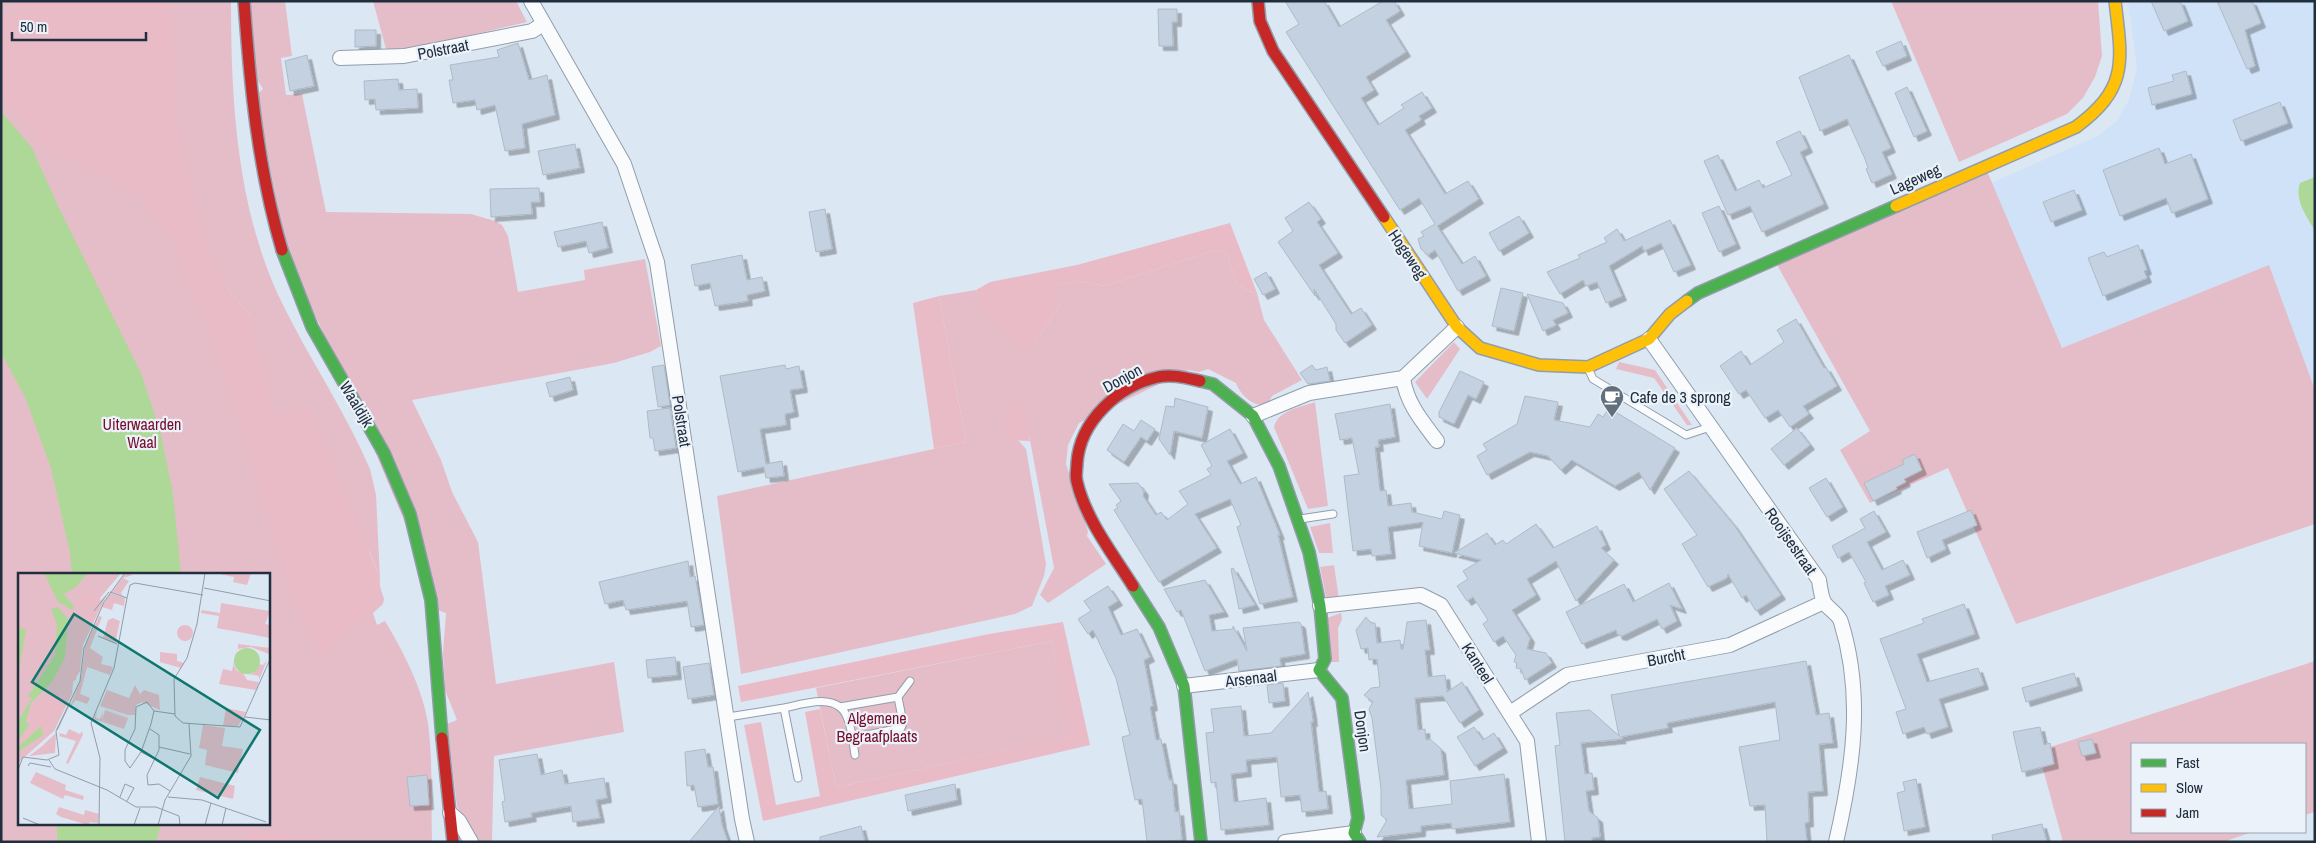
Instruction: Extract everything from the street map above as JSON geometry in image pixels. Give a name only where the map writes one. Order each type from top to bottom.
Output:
[{"type":"street","name":"Waaldijk","points":[[244,1],[255,125],[272,217],[288,272],[312,329],[374,432],[390,465],[404,498],[425,569],[435,632],[452,842]]},
{"type":"street","name":"Polstraat","points":[[531,1],[624,164],[658,262],[747,842]]},
{"type":"street","name":"Hogeweg","points":[[1258,1],[1260,21],[1273,51],[1457,327],[1480,348],[1539,365],[1588,367],[1649,339]]},
{"type":"street","name":"Lageweg","points":[[1649,339],[1670,314],[1698,293],[2076,127],[2097,114],[2117,83],[2121,52],[2115,1]]},
{"type":"street","name":"Polstraat","points":[[340,58],[413,55],[532,31],[543,24]]},
{"type":"street","points":[[1253,416],[1309,393],[1403,378],[1457,327]]},
{"type":"street","name":"Rooijsestraat","points":[[1649,339],[1819,580],[1824,602],[1840,619],[1852,662],[1855,714],[1850,780],[1836,842]]},
{"type":"street","name":"Donjon","points":[[1201,842],[1184,686],[1160,628],[1084,506],[1076,480],[1078,453],[1084,434],[1103,407],[1122,393],[1146,381],[1160,377],[1177,376],[1213,384],[1232,397],[1253,416],[1279,466],[1309,552],[1320,606],[1325,659],[1319,670],[1342,698],[1358,818],[1357,838]]},
{"type":"street","points":[[1403,378],[1405,394],[1414,410],[1437,441]]},
{"type":"street","name":"Kanteel","points":[[1320,606],[1421,595],[1441,605],[1527,741],[1539,842]]},
{"type":"street","name":"Burcht","points":[[1510,713],[1568,676],[1730,645],[1824,602]]},
{"type":"street","name":"Arsenaal","points":[[1184,686],[1319,670]]},
{"type":"street","points":[[450,813],[459,821],[471,842]]},
{"type":"street","points":[[1285,842],[1357,838]]},
{"type":"lane","points":[[1588,367],[1593,379],[1686,435],[1710,427]]},
{"type":"lane","points":[[1298,520],[1333,514]]},
{"type":"lane","points":[[840,707],[898,697],[910,681]]},
{"type":"lane","points":[[852,738],[901,728],[903,723],[898,697]]},
{"type":"lane","points":[[728,717],[815,701],[829,702],[840,707],[847,715],[855,755]]},
{"type":"lane","points":[[784,708],[798,778]]},
{"type":"shaded area","points":[[20,1],[172,1],[177,120],[185,166],[208,248],[230,292],[251,316],[275,415],[310,409],[380,578],[379,599],[374,611],[336,640],[322,659],[292,594],[216,351],[199,308],[186,285],[177,251],[144,200],[91,170],[44,148],[1,101],[1,15],[19,11]]},
{"type":"shaded area","points":[[2128,1],[2315,1],[2315,415],[2057,355],[1982,187],[2098,136],[2117,121],[2129,100],[2137,68]]},
{"type":"shaded area","points":[[1,111],[32,148],[58,206],[141,373],[160,430],[173,493],[181,573],[72,573],[70,553],[51,468],[25,397],[1,353]]},
{"type":"shaded area","points":[[2315,177],[2315,231],[2302,208],[2299,189],[2300,183]]},
{"type":"shaded area","points":[[1230,223],[1257,293],[1251,292],[1236,283],[1227,253],[1215,250],[1105,286],[1078,281],[1052,286],[1060,305],[1035,342],[1020,346],[984,312],[976,290],[990,282],[1077,265]]},
{"type":"shaded area","points":[[939,296],[966,442],[934,449],[913,303]]},
{"type":"shaded area","points":[[1016,403],[1022,407],[1030,441],[1005,440],[1009,410]]},
{"type":"shaded area","points":[[1063,622],[1090,745],[763,821],[744,725],[761,722],[776,805],[820,796],[805,712],[820,709],[835,782],[838,787],[1071,736],[1052,641],[741,702],[738,686],[989,634]]},
{"type":"shaded area","points":[[57,826],[160,826],[156,842],[57,842]]},
{"type":"shaded area","points":[[251,830],[344,842],[244,842]]},
{"type":"green space","name":"Uiterwaarden Waal","points":[[1,1],[231,1],[235,119],[247,197],[256,236],[269,273],[285,309],[361,448],[370,469],[376,495],[380,578],[368,548],[384,599],[383,604],[373,613],[377,625],[385,621],[398,645],[417,683],[425,710],[431,753],[432,842],[1,842]],"holes":[[[224,280],[230,292],[251,316],[246,332]]]},
{"type":"green space","points":[[249,1],[285,1],[292,56],[281,58],[286,95],[302,94],[326,212],[471,214],[495,221],[502,225],[508,236],[518,292],[585,280],[584,270],[645,259],[661,346],[650,352],[614,363],[412,400],[441,460],[452,492],[478,542],[496,684],[614,662],[624,732],[494,756],[492,842],[475,842],[457,806],[447,724],[457,720],[445,690],[443,653],[446,613],[437,610],[435,594],[339,366],[287,256],[256,95],[263,89],[254,75]]},
{"type":"green space","points":[[373,1],[516,1],[527,22],[413,49],[386,49]]},
{"type":"green space","points":[[1891,1],[2098,1],[2102,56],[2095,77],[2083,98],[2067,114],[1959,162]]},
{"type":"green space","points":[[1987,171],[2062,348],[2269,265],[2315,390],[2315,524],[2016,624],[1948,468],[1870,503],[1840,450],[1870,431],[1777,265]]},
{"type":"green space","points":[[1215,250],[1227,253],[1236,283],[1251,292],[1257,293],[1264,320],[1302,380],[1272,396],[1268,404],[1263,405],[1253,403],[1241,392],[1236,383],[1208,369],[1199,372],[1188,370],[1079,423],[1068,445],[1066,464],[1088,531],[1087,536],[1106,564],[1048,603],[1040,595],[1054,568],[1029,435],[1005,440],[1018,440],[1026,449],[1046,564],[1044,576],[1032,606],[1015,614],[741,674],[717,496],[966,442],[939,296],[976,290],[984,310],[1035,342],[1060,305],[1051,286],[1078,281],[1105,286]]},
{"type":"green space","points":[[1454,342],[1460,349],[1427,399],[1415,382]]},
{"type":"green space","points":[[1619,362],[1655,370],[1692,425],[1687,425],[1654,378],[1616,369]]},
{"type":"green space","points":[[1315,402],[1328,506],[1308,509],[1274,427],[1276,421],[1285,413]]},
{"type":"green space","points":[[1330,523],[1333,553],[1319,553],[1310,527]]},
{"type":"green space","points":[[1334,565],[1339,599],[1326,597],[1320,567]]},
{"type":"green space","points":[[1341,613],[1342,619],[1338,628],[1339,662],[1328,662],[1327,618]]},
{"type":"green space","name":"Algemene Begraafplaats","points":[[1052,641],[1072,736],[838,787],[835,782],[816,688]]},
{"type":"green space","points":[[2315,661],[2315,812],[2306,815],[2306,743],[2131,743],[2131,833],[2249,833],[2223,842],[2063,842],[2038,751]]},
{"type":"building","points":[[1285,1],[1324,1],[1339,27],[1383,1],[1394,1],[1400,11],[1386,20],[1406,52],[1366,77],[1374,90],[1361,98],[1378,125],[1404,108],[1401,105],[1422,92],[1432,108],[1419,116],[1421,120],[1405,130],[1445,194],[1468,181],[1479,199],[1437,226],[1462,264],[1475,256],[1486,276],[1458,291],[1435,250],[1428,255],[1421,249],[1418,239],[1424,236],[1421,232],[1435,224],[1419,198],[1400,210],[1286,32],[1299,24]]},
{"type":"building","points":[[2151,1],[2180,1],[2188,21],[2164,31]]},
{"type":"building","points":[[2217,1],[2252,1],[2261,23],[2245,30],[2255,66],[2247,69]]},
{"type":"building","points":[[1158,9],[1177,9],[1177,22],[1172,22],[1173,46],[1159,46]]},
{"type":"building","points":[[355,30],[376,30],[376,46],[355,47]]},
{"type":"building","points":[[1901,41],[1907,56],[1883,66],[1876,52]]},
{"type":"building","points":[[518,43],[529,80],[547,75],[555,115],[522,124],[525,148],[505,151],[495,105],[477,110],[475,100],[453,103],[449,80],[453,80],[450,65],[499,57],[497,50]]},
{"type":"building","points":[[307,55],[314,86],[290,91],[285,61]]},
{"type":"building","points":[[1849,55],[1891,148],[1882,152],[1892,174],[1872,183],[1866,169],[1868,168],[1865,159],[1847,119],[1820,131],[1799,77]]},
{"type":"building","points":[[2186,71],[2192,94],[2152,105],[2148,88],[2174,81],[2172,75]]},
{"type":"building","points":[[398,79],[399,90],[417,89],[418,108],[376,110],[375,99],[365,100],[364,81]]},
{"type":"building","points":[[1907,87],[1927,131],[1914,137],[1895,93]]},
{"type":"building","points":[[2280,102],[2288,123],[2241,141],[2233,120]]},
{"type":"building","points":[[1800,131],[1808,148],[1800,152],[1824,204],[1762,232],[1750,206],[1728,215],[1704,161],[1718,155],[1735,191],[1759,180],[1763,188],[1792,175],[1776,142]]},
{"type":"building","points":[[575,144],[580,168],[543,175],[538,151]]},
{"type":"building","points":[[2159,148],[2165,164],[2191,154],[2208,199],[2172,213],[2166,198],[2120,216],[2103,170]]},
{"type":"building","points":[[539,188],[540,202],[531,202],[532,214],[491,217],[490,189]]},
{"type":"building","points":[[2074,190],[2082,210],[2051,222],[2043,202]]},
{"type":"building","points":[[1309,202],[1321,219],[1317,222],[1338,253],[1319,265],[1351,314],[1361,308],[1372,325],[1345,343],[1336,330],[1336,324],[1314,289],[1315,296],[1278,242],[1293,231],[1285,218]]},
{"type":"building","points":[[1719,206],[1736,244],[1719,252],[1702,213]]},
{"type":"building","points":[[825,209],[832,249],[816,252],[809,212]]},
{"type":"building","points":[[1519,216],[1529,233],[1499,251],[1489,233]]},
{"type":"building","points":[[1670,220],[1691,265],[1674,272],[1661,243],[1644,251],[1642,246],[1609,266],[1622,296],[1606,303],[1597,282],[1586,286],[1583,280],[1560,294],[1547,272],[1580,258],[1578,255],[1607,242],[1604,238],[1617,229],[1624,241]]},
{"type":"building","points":[[602,222],[608,248],[589,253],[586,241],[558,247],[554,232]]},
{"type":"building","points":[[2138,245],[2147,270],[2144,271],[2147,278],[2103,296],[2088,258],[2104,252],[2107,257]]},
{"type":"building","points":[[742,255],[747,280],[762,277],[765,291],[747,295],[748,301],[715,306],[710,283],[695,286],[691,265]]},
{"type":"building","points":[[1266,272],[1275,289],[1263,295],[1254,279]]},
{"type":"building","points":[[1501,288],[1523,293],[1514,331],[1492,326]]},
{"type":"building","points":[[1527,294],[1563,303],[1568,313],[1553,320],[1556,325],[1543,331]]},
{"type":"building","points":[[1796,319],[1824,368],[1826,367],[1837,386],[1803,406],[1809,414],[1790,427],[1778,410],[1765,418],[1746,390],[1739,394],[1720,366],[1741,351],[1750,365],[1784,342],[1777,330]]},
{"type":"building","points":[[664,365],[670,405],[658,407],[652,367]]},
{"type":"building","points":[[785,365],[786,369],[799,366],[803,388],[790,390],[794,412],[785,414],[786,425],[760,429],[766,464],[782,461],[784,476],[766,478],[764,467],[738,472],[720,376]]},
{"type":"building","points":[[1312,365],[1316,370],[1327,367],[1330,381],[1308,384],[1300,373]]},
{"type":"building","points":[[1460,371],[1484,382],[1476,399],[1468,395],[1454,424],[1439,417],[1439,412]]},
{"type":"building","points":[[570,377],[573,390],[550,397],[546,383]]},
{"type":"building","points":[[1525,396],[1558,402],[1554,420],[1590,427],[1598,414],[1603,417],[1609,408],[1675,448],[1650,490],[1639,472],[1615,486],[1572,460],[1561,470],[1548,456],[1530,452],[1487,475],[1477,456],[1487,450],[1483,444],[1517,424]]},
{"type":"building","points":[[1175,398],[1208,407],[1202,438],[1174,431],[1170,455],[1159,439],[1166,406],[1174,407]]},
{"type":"building","points":[[1390,404],[1395,437],[1378,440],[1379,447],[1375,447],[1380,491],[1386,490],[1388,506],[1411,503],[1412,512],[1442,519],[1444,511],[1460,515],[1452,553],[1419,546],[1423,522],[1388,527],[1391,554],[1372,556],[1371,549],[1353,551],[1344,476],[1359,474],[1352,438],[1340,440],[1335,414]]},
{"type":"building","points":[[670,408],[676,448],[655,451],[653,438],[650,438],[647,411]]},
{"type":"building","points":[[1141,420],[1155,429],[1147,441],[1141,437],[1124,462],[1107,450],[1123,424],[1134,431]]},
{"type":"building","points":[[1797,428],[1810,445],[1784,465],[1771,449]]},
{"type":"building","points":[[1230,429],[1243,453],[1227,461],[1240,484],[1256,477],[1280,535],[1278,535],[1293,597],[1260,604],[1237,527],[1241,525],[1230,499],[1195,514],[1217,548],[1159,582],[1114,510],[1118,508],[1116,505],[1121,501],[1109,484],[1138,483],[1144,491],[1143,496],[1156,515],[1161,512],[1167,520],[1188,504],[1179,491],[1211,475],[1207,469],[1212,466],[1201,445]]},
{"type":"building","points":[[1915,454],[1922,470],[1904,479],[1906,482],[1896,487],[1897,489],[1873,501],[1864,483],[1904,464],[1902,460]]},
{"type":"building","points":[[1689,471],[1734,525],[1781,595],[1756,611],[1746,595],[1742,598],[1728,574],[1727,578],[1708,587],[1682,544],[1697,535],[1664,489]]},
{"type":"building","points":[[1826,478],[1843,507],[1827,517],[1809,488]]},
{"type":"building","points":[[1971,510],[1977,525],[1942,540],[1946,549],[1927,558],[1917,532]]},
{"type":"building","points":[[1874,511],[1886,532],[1867,542],[1882,570],[1903,560],[1910,575],[1885,586],[1889,595],[1873,602],[1864,583],[1866,582],[1849,552],[1838,558],[1832,546],[1865,528],[1860,519]]},
{"type":"building","points":[[1536,524],[1553,548],[1597,526],[1606,545],[1601,548],[1614,560],[1576,601],[1556,561],[1527,579],[1536,595],[1512,610],[1530,638],[1527,649],[1546,653],[1552,663],[1525,680],[1521,669],[1516,668],[1517,663],[1514,662],[1516,655],[1503,636],[1494,642],[1483,624],[1488,620],[1473,597],[1467,601],[1457,586],[1468,579],[1463,571],[1481,560],[1454,553],[1487,533],[1495,545],[1503,540],[1506,544]]},
{"type":"building","points":[[688,561],[690,577],[695,576],[704,625],[691,627],[687,601],[626,610],[623,600],[605,604],[599,582]]},
{"type":"building","points":[[1233,568],[1255,605],[1239,609],[1231,569]]},
{"type":"building","points":[[1205,580],[1224,612],[1209,615],[1212,631],[1233,629],[1233,626],[1247,651],[1243,628],[1299,622],[1301,624],[1305,654],[1280,658],[1281,666],[1239,671],[1237,659],[1205,671],[1181,610],[1177,612],[1164,589]]},
{"type":"building","points":[[1669,583],[1682,609],[1670,605],[1677,621],[1662,629],[1657,619],[1622,636],[1618,635],[1616,630],[1582,644],[1566,612],[1624,584],[1633,602]]},
{"type":"building","points":[[1108,586],[1118,601],[1108,607],[1121,635],[1137,629],[1150,657],[1144,660],[1153,706],[1150,707],[1156,740],[1161,739],[1169,780],[1172,780],[1175,812],[1179,811],[1182,840],[1147,842],[1142,799],[1135,800],[1122,737],[1130,735],[1116,678],[1093,630],[1088,634],[1078,619],[1091,611],[1084,601]]},
{"type":"building","points":[[1964,604],[1975,634],[1917,654],[1927,682],[1978,668],[1984,685],[1939,699],[1948,727],[1927,734],[1924,727],[1903,734],[1896,712],[1906,709],[1880,639],[1924,623],[1922,619]]},
{"type":"building","points":[[1366,617],[1371,623],[1375,623],[1377,643],[1400,640],[1401,649],[1403,649],[1407,622],[1426,620],[1430,650],[1425,650],[1428,677],[1445,675],[1447,692],[1462,682],[1479,710],[1460,723],[1443,696],[1415,698],[1418,730],[1425,729],[1426,740],[1430,739],[1441,749],[1444,775],[1406,780],[1409,809],[1452,804],[1450,781],[1504,774],[1510,822],[1452,829],[1451,823],[1421,826],[1421,832],[1377,837],[1387,820],[1381,815],[1381,789],[1372,718],[1369,709],[1373,702],[1364,695],[1371,688],[1380,687],[1377,659],[1369,660],[1368,648],[1361,649],[1356,630]]},
{"type":"building","points":[[675,657],[677,675],[648,678],[646,660]]},
{"type":"building","points":[[1806,661],[1816,715],[1829,713],[1833,743],[1819,744],[1823,791],[1808,792],[1809,822],[1805,823],[1807,842],[1767,842],[1765,805],[1750,806],[1739,747],[1780,740],[1775,702],[1667,723],[1668,728],[1620,737],[1622,739],[1581,743],[1585,774],[1592,773],[1594,790],[1586,791],[1589,811],[1598,818],[1600,837],[1592,838],[1592,842],[1565,842],[1555,746],[1560,745],[1556,713],[1590,710],[1619,736],[1611,695]]},
{"type":"building","points":[[709,663],[714,695],[688,699],[683,667]]},
{"type":"building","points":[[2074,673],[2078,686],[2026,702],[2022,688]]},
{"type":"building","points":[[1283,683],[1285,701],[1269,703],[1267,685]]},
{"type":"building","points":[[1308,692],[1313,722],[1311,722],[1319,792],[1326,791],[1328,809],[1302,812],[1300,795],[1281,797],[1277,757],[1246,760],[1247,772],[1231,774],[1234,802],[1266,798],[1269,825],[1221,830],[1216,782],[1211,783],[1206,733],[1214,732],[1211,709],[1241,706],[1244,736],[1271,733]]},
{"type":"building","points":[[1474,727],[1483,740],[1494,733],[1503,748],[1475,766],[1457,737]]},
{"type":"building","points":[[2040,727],[2044,745],[2050,743],[2054,764],[2022,772],[2013,732]]},
{"type":"building","points":[[2092,739],[2096,753],[2082,756],[2078,742]]},
{"type":"building","points":[[705,749],[708,767],[713,767],[718,804],[698,807],[694,785],[687,786],[685,752]]},
{"type":"building","points":[[537,754],[541,775],[562,770],[565,784],[604,778],[607,798],[596,800],[600,818],[573,822],[571,806],[531,813],[532,817],[505,822],[502,802],[505,801],[499,760]]},
{"type":"building","points":[[427,775],[429,805],[410,806],[407,777]]},
{"type":"building","points":[[1916,779],[1925,827],[1904,831],[1897,793],[1905,791],[1903,782]]},
{"type":"building","points":[[955,784],[957,800],[908,811],[905,795]]},
{"type":"building","points":[[719,806],[722,825],[728,842],[689,842]]},
{"type":"building","points":[[2042,824],[2047,842],[1993,842],[1992,835]]},
{"type":"building","points":[[861,826],[865,842],[820,842],[820,837]]},
{"type":"traffic: fast","points":[[1687,301],[1698,293],[1896,206]]},
{"type":"traffic: fast","points":[[282,250],[312,327],[384,453],[410,514],[431,600],[442,738]]},
{"type":"traffic: fast","points":[[1200,381],[1213,384],[1253,416],[1279,466],[1309,552],[1320,606],[1325,659],[1319,670],[1342,698],[1358,818],[1354,833],[1360,842]]},
{"type":"traffic: fast","points":[[1133,586],[1159,627],[1184,686],[1201,842]]},
{"type":"traffic: slow","points":[[1896,206],[2076,127],[2093,113],[2113,86],[2118,72],[2120,57],[2115,1]]},
{"type":"traffic: slow","points":[[1384,217],[1457,327],[1480,348],[1539,365],[1588,367],[1649,339],[1670,314],[1687,301]]},
{"type":"traffic: jam","points":[[244,1],[256,127],[267,189],[282,250]]},
{"type":"traffic: jam","points":[[1258,1],[1260,21],[1273,51],[1384,217]]},
{"type":"traffic: jam","points":[[1133,586],[1093,523],[1081,496],[1076,477],[1080,448],[1085,433],[1093,420],[1116,397],[1129,388],[1164,376],[1200,381]]},
{"type":"traffic: jam","points":[[442,738],[453,842]]},
{"type":"place","name":"Cafe de 3 sprong","points":[[1612,418]]}]
